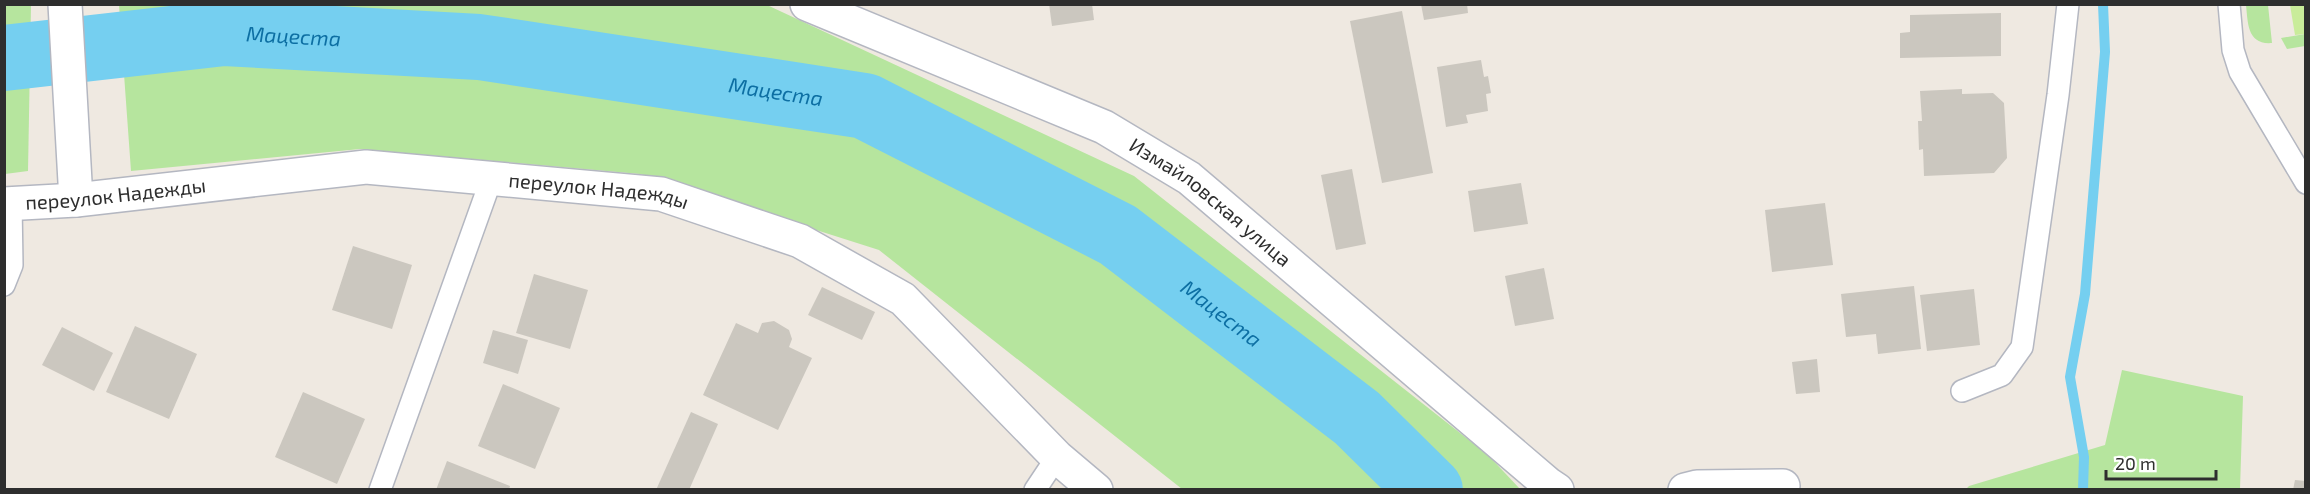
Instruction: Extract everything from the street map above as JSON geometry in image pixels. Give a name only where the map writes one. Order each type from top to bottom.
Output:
[{"type":"street","points":[[65,4],[76,200]]},
{"type":"street","name":"Измайловская улица","points":[[807,4],[1104,127],[1190,178],[1548,484],[1557,489]]},
{"type":"street","name":"переулок Надежды","points":[[8,203],[76,200],[366,167],[661,194],[800,242],[903,299],[1057,457],[1096,489]]},
{"type":"street","points":[[1685,489],[1783,486]]},
{"type":"lane","points":[[1962,391],[2002,375],[2022,346],[2058,95],[2068,4]]},
{"type":"lane","points":[[2229,4],[2233,50],[2240,72],[2306,183]]},
{"type":"lane","points":[[380,489],[492,177]]},
{"type":"lane","points":[[4,285],[12,265],[8,203]]},
{"type":"lane","points":[[1035,489],[1057,457]]},
{"type":"green space","points":[[4,5],[31,5],[28,171],[5,174]]},
{"type":"green space","points":[[119,5],[767,5],[1134,176],[1488,455],[1520,489],[1182,489],[879,250],[640,174],[360,149],[131,171]]},
{"type":"green space","points":[[2246,5],[2268,5],[2272,43],[2264,43],[2253,37],[2250,32]]},
{"type":"green space","points":[[2290,5],[2305,5],[2305,34],[2295,35]]},
{"type":"green space","points":[[2305,34],[2305,46],[2287,49],[2281,38]]},
{"type":"green space","points":[[2122,370],[2243,396],[2240,489],[1966,489],[1969,486],[2105,445]]},
{"type":"building","points":[[1049,4],[1092,4],[1094,20],[1052,26]]},
{"type":"building","points":[[1421,4],[1467,4],[1468,13],[1424,20]]},
{"type":"building","points":[[1402,11],[1433,173],[1382,183],[1350,21]]},
{"type":"building","points":[[2001,13],[2001,56],[1900,58],[1900,33],[1910,32],[1910,15]]},
{"type":"building","points":[[1481,60],[1484,77],[1488,76],[1491,93],[1486,94],[1488,111],[1466,115],[1468,123],[1446,127],[1437,67]]},
{"type":"building","points":[[1962,89],[1962,94],[1993,93],[2004,103],[2007,158],[1994,173],[1924,176],[1923,149],[1919,150],[1918,121],[1922,121],[1920,91]]},
{"type":"building","points":[[1352,169],[1366,244],[1336,250],[1321,175]]},
{"type":"building","points":[[1521,183],[1528,224],[1474,232],[1468,191]]},
{"type":"building","points":[[1825,203],[1833,265],[1772,272],[1765,210]]},
{"type":"building","points":[[353,246],[412,265],[392,329],[332,310]]},
{"type":"building","points":[[1544,268],[1554,319],[1515,326],[1505,276]]},
{"type":"building","points":[[534,274],[588,290],[570,349],[516,333]]},
{"type":"building","points":[[1914,286],[1921,349],[1878,354],[1876,334],[1846,337],[1841,294]]},
{"type":"building","points":[[822,287],[875,312],[862,340],[808,315]]},
{"type":"building","points":[[1974,289],[1980,345],[1927,351],[1920,295]]},
{"type":"building","points":[[774,321],[789,330],[792,339],[789,347],[812,358],[778,430],[703,395],[736,323],[758,333],[762,323]]},
{"type":"building","points":[[135,326],[197,354],[169,419],[106,392]]},
{"type":"building","points":[[62,327],[113,353],[94,391],[42,365]]},
{"type":"building","points":[[493,330],[528,340],[518,374],[483,363]]},
{"type":"building","points":[[1817,359],[1820,392],[1796,394],[1792,362]]},
{"type":"building","points":[[503,384],[560,408],[535,469],[478,446]]},
{"type":"building","points":[[303,392],[365,419],[337,484],[275,457]]},
{"type":"building","points":[[691,412],[718,424],[689,490],[656,490]]},
{"type":"building","points":[[447,461],[510,486],[509,490],[436,490]]},
{"type":"building","points":[[2295,480],[2306,481],[2306,490],[2293,490]]},
{"type":"waterway","points":[[2083,490],[2084,457],[2070,377],[2085,294],[2105,52],[2103,4]]},
{"type":"waterway","name":"Мацеста","points":[[4,58],[224,33],[479,47],[865,106],[1118,235],[1357,418],[1430,490]]}]
